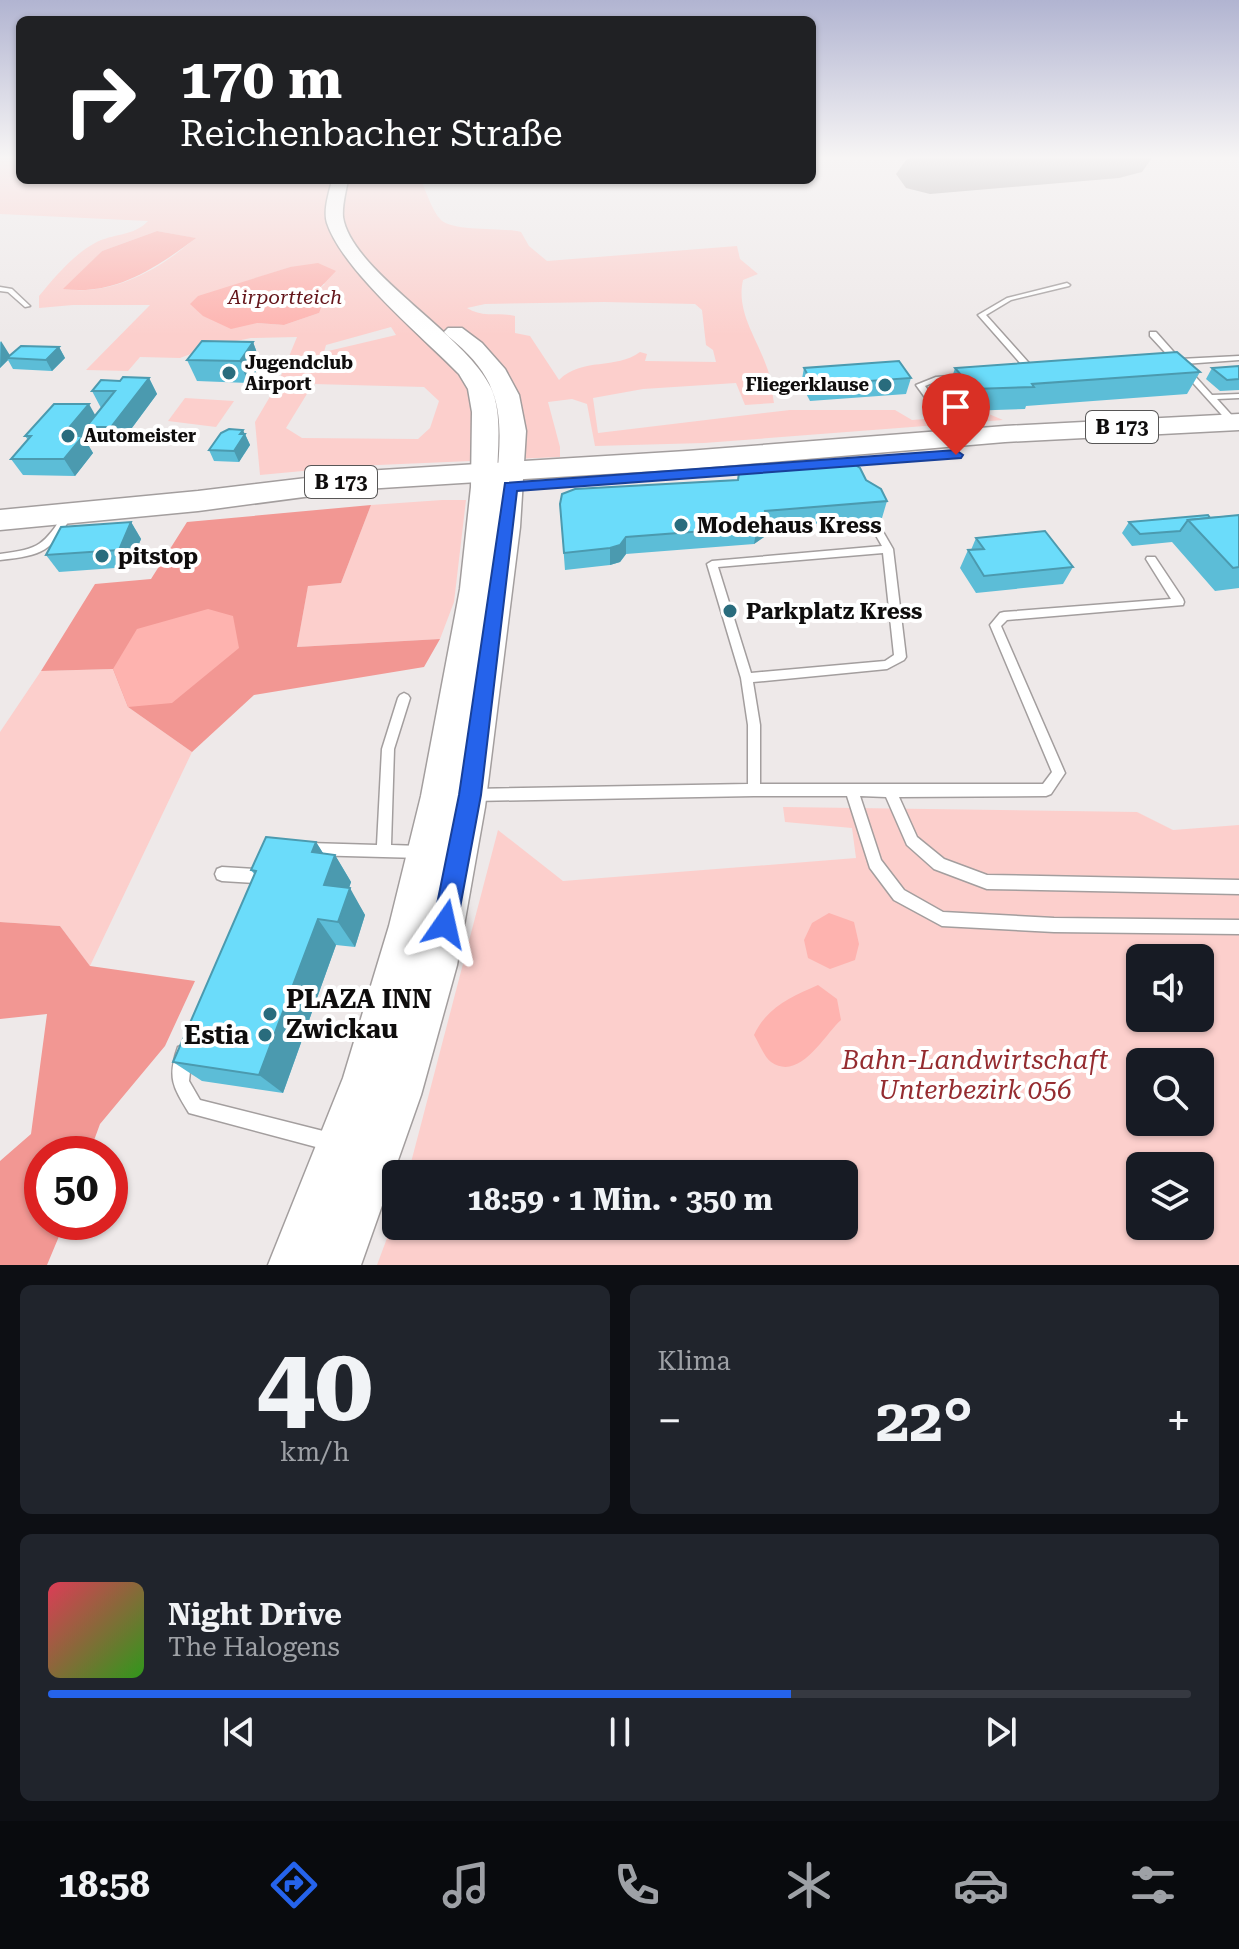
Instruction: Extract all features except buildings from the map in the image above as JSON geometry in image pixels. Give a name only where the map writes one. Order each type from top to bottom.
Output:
[{"type":"main road","points":[[334,1265],[366,1185],[401,1082],[445,924],[473,603],[512,411],[496,371],[470,343],[439,320],[403,303],[355,257],[339,232],[335,217]]},
{"type":"main road","name":"B 173","points":[[0,520],[198,501],[285,501],[687,460],[1005,434],[1238,422]]},
{"type":"main road","points":[[295,1265],[367,1078],[428,853],[455,796]]},
{"type":"lane","points":[[1032,371],[982,315],[1009,299],[1067,285]]},
{"type":"lane","points":[[0,289],[10,290],[27,306]]},
{"type":"lane","points":[[1153,334],[1238,422]]},
{"type":"lane","points":[[1165,363],[1239,358]]},
{"type":"lane","points":[[1018,372],[1047,370]]},
{"type":"lane","points":[[940,412],[920,385],[936,379],[977,375]]},
{"type":"lane","points":[[1211,397],[1238,422]]},
{"type":"lane","points":[[0,557],[36,553],[51,541],[68,514]]},
{"type":"lane","points":[[747,678],[887,665],[900,657],[888,549],[875,525]]},
{"type":"lane","points":[[754,790],[754,725],[747,678],[712,564],[888,549]]},
{"type":"lane","points":[[455,796],[754,790],[852,793],[1046,790],[1059,773],[995,625],[1004,616],[1179,602],[1151,559]]},
{"type":"lane","points":[[384,849],[388,749],[404,698]]},
{"type":"lane","points":[[890,791],[912,841],[939,864],[987,882],[1239,887]]},
{"type":"lane","points":[[852,793],[875,863],[899,895],[942,919],[1054,925],[1239,927]]},
{"type":"lane","points":[[296,849],[384,849],[428,853]]},
{"type":"lane","points":[[222,874],[257,877]]},
{"type":"lane","points":[[191,1037],[185,1050],[180,1083],[195,1107],[316,1136],[341,1145]]},
{"type":"green space","points":[[64,217],[439,217],[456,226],[521,232],[529,246],[547,261],[737,246],[740,259],[758,274],[743,280],[742,302],[768,370],[774,403],[745,405],[736,383],[643,389],[593,398],[598,433],[790,410],[895,410],[912,420],[989,414],[1003,420],[704,443],[595,446],[587,404],[572,399],[548,402],[560,457],[356,466],[260,475],[255,422],[278,383],[297,337],[251,338],[212,346],[180,358],[140,357],[128,371],[86,370],[150,305],[39,308],[39,296],[80,253],[102,240],[136,230],[148,221]],"holes":[[[157,231],[195,238],[167,260],[134,278],[100,288],[64,289],[102,251]],[[290,267],[325,284],[315,293],[319,313],[284,325],[257,323],[247,281]],[[485,304],[695,304],[702,310],[706,345],[713,350],[716,362],[645,361],[647,354],[640,352],[620,361],[578,368],[559,380],[530,336],[515,333],[515,316],[479,313],[467,308]],[[391,327],[396,335],[324,352],[326,345]],[[313,384],[424,387],[439,401],[430,428],[418,439],[302,438],[286,428]]]},
{"type":"green space","points":[[185,398],[234,401],[216,427],[168,421]]},
{"type":"green space","points":[[466,500],[454,602],[440,639],[297,647],[308,585],[341,583],[371,505]]},
{"type":"green space","points":[[113,669],[128,707],[192,752],[90,966],[60,926],[0,922],[0,732],[41,671]]},
{"type":"green space","name":"Bahn-Landwirtschaft Unterbezirk 056","points":[[783,807],[1137,812],[1173,830],[1239,825],[1239,1265],[377,1265],[386,1240],[858,1240],[858,1160],[412,1160],[498,830],[563,881],[856,858],[852,828],[785,822]]},
{"type":"shaded area","points":[[371,505],[341,583],[308,586],[297,647],[440,639],[424,667],[254,695],[192,752],[128,707],[113,669],[41,671],[95,584],[151,579],[187,522]]},
{"type":"shaded area","points":[[0,922],[60,926],[90,966],[195,981],[165,1046],[100,1124],[96,1136],[29,1136],[47,1014],[0,1019]]},
{"type":"shaded area","points":[[24,1140],[24,1240],[57,1240],[47,1265],[0,1265],[0,1161]]},
{"type":"water","points":[[157,231],[196,238],[166,260],[117,284],[82,290],[63,289],[102,251]]},
{"type":"water","name":"Airportteich","points":[[318,263],[336,271],[316,292],[324,300],[319,313],[284,325],[257,323],[231,329],[203,316],[190,304],[198,296],[290,267]]},
{"type":"water","points":[[208,609],[233,616],[239,648],[172,703],[128,707],[113,669],[137,629]]},
{"type":"water","points":[[829,913],[854,922],[859,944],[855,960],[830,969],[808,958],[804,940],[812,923]]},
{"type":"water","points":[[818,985],[837,999],[841,1020],[801,1061],[782,1067],[771,1062],[754,1035],[759,1025],[781,1004]]},
{"type":"place","name":"Jugendclub Airport","points":[[229,373]]},
{"type":"place","name":"Fliegerklause","points":[[885,385]]},
{"type":"place","name":"Automeister","points":[[68,436]]},
{"type":"place","name":"Modehaus Kress","points":[[681,525]]},
{"type":"place","name":"pitstop","points":[[102,556]]},
{"type":"place","name":"Parkplatz Kress","points":[[730,611]]},
{"type":"place","name":"PLAZA INN Zwickau","points":[[270,1014]]},
{"type":"place","name":"Estia","points":[[265,1035]]},
{"type":"route","points":[[445,924],[470,795],[510,486],[956,455]]}]
